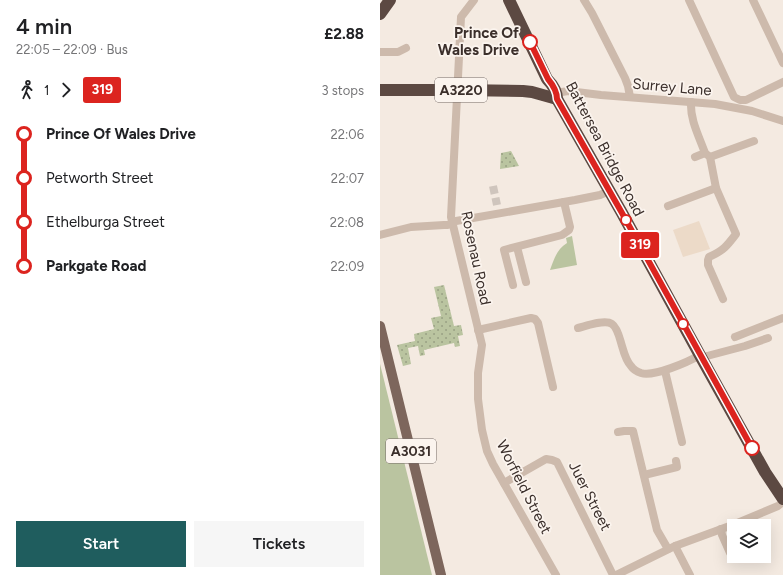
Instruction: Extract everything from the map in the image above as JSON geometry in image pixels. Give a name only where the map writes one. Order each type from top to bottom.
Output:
[{"type":"highway","points":[[380,14],[390,0]]},
{"type":"highway","name":"Battersea Bridge Road","points":[[509,0],[548,79],[552,83],[557,96],[609,191],[765,472],[783,499]]},
{"type":"highway","points":[[532,92],[541,88],[548,79]]},
{"type":"highway","name":"A3220","points":[[380,90],[532,92],[557,96]]},
{"type":"main road","name":"A3031","points":[[380,326],[442,575]]},
{"type":"street","name":"Rosenau Road","points":[[474,0],[461,17],[451,210],[452,223],[482,348],[478,381],[479,408]]},
{"type":"street","points":[[584,0],[625,78],[630,98]]},
{"type":"street","points":[[689,0],[734,97],[740,100],[746,100],[783,82]]},
{"type":"street","points":[[753,0],[783,63]]},
{"type":"street","points":[[380,52],[398,52],[406,48]]},
{"type":"street","name":"Surrey Lane","points":[[557,96],[562,92],[568,91],[630,98],[715,104],[752,111],[783,121]]},
{"type":"street","points":[[691,102],[692,118],[707,155],[716,188],[736,234],[726,247],[709,257],[708,260],[708,265],[723,299]]},
{"type":"street","points":[[695,157],[707,155],[754,141]]},
{"type":"street","points":[[668,206],[716,188]]},
{"type":"street","points":[[380,235],[411,227],[444,225],[564,202],[600,195],[609,191]]},
{"type":"street","points":[[513,285],[504,250],[562,235],[569,230],[570,227],[564,202]]},
{"type":"street","points":[[497,204],[499,214]]},
{"type":"street","points":[[517,247],[526,282]]},
{"type":"street","points":[[478,330],[531,318],[535,319],[538,323],[553,387]]},
{"type":"street","points":[[735,338],[783,318]]},
{"type":"street","points":[[578,328],[602,322],[612,324],[616,330],[627,361],[631,367],[640,373],[646,374],[665,371],[701,357],[745,346],[768,338]]},
{"type":"street","points":[[665,371],[682,442]]},
{"type":"street","name":"Worfield Street","points":[[479,408],[487,451],[556,575]]},
{"type":"street","points":[[618,432],[633,431],[657,530],[690,575]]},
{"type":"street","name":"Juer Street","points":[[504,483],[546,459],[557,462],[615,575]]},
{"type":"street","points":[[644,475],[677,467],[676,462]]},
{"type":"street","points":[[615,575],[671,548],[778,506],[783,502]]},
{"type":"street","points":[[721,529],[721,533],[727,546]]},
{"type":"green space","points":[[511,151],[519,166],[500,169],[501,153]]},
{"type":"green space","points":[[572,236],[577,265],[550,270],[558,251],[567,243],[566,238]]},
{"type":"green space","points":[[444,285],[454,326],[461,325],[463,335],[458,336],[460,346],[455,347],[454,343],[424,350],[425,355],[420,356],[418,346],[408,348],[411,364],[403,366],[397,345],[415,341],[414,334],[434,329],[431,318],[441,316],[434,287]]},
{"type":"green space","points":[[380,364],[383,376],[432,575],[380,575]]},
{"type":"shaded area","points":[[699,221],[710,249],[683,257],[673,230]]},
{"type":"tunnel","points":[[493,186],[497,205]]},
{"type":"bus line","name":"319","points":[[530,42],[548,79],[552,83],[557,94],[557,99],[752,448]]},
{"type":"place","name":"Prince Of Wales Drive","points":[[530,42]]}]
